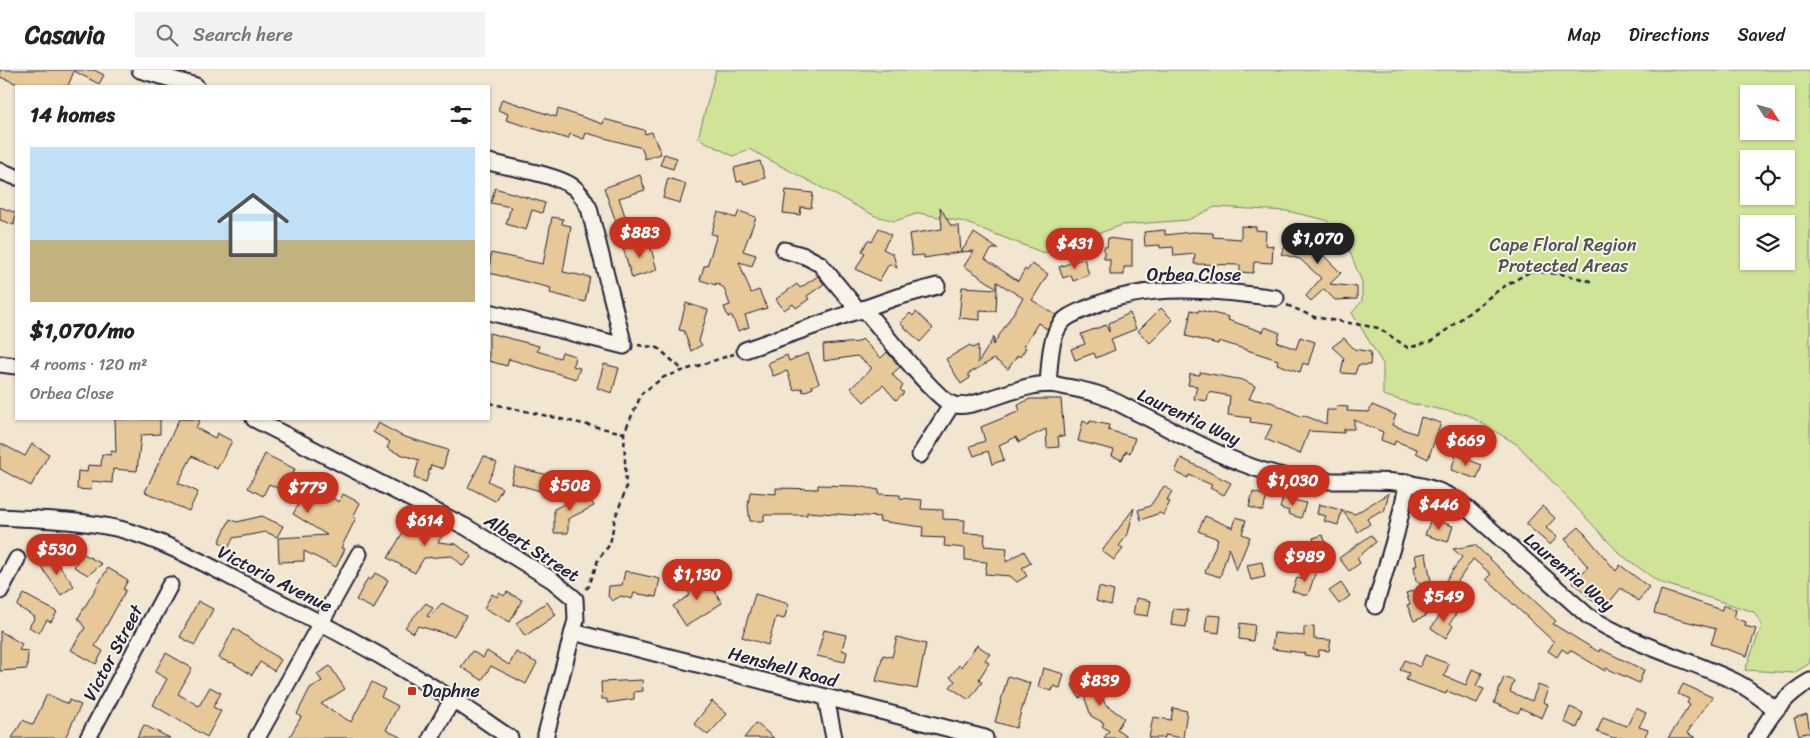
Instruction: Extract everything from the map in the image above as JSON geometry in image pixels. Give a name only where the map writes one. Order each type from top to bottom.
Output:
[{"type":"street","points":[[147,71],[193,85]]},
{"type":"street","points":[[490,162],[560,181],[572,186],[582,195],[589,208],[624,346],[490,312]]},
{"type":"street","points":[[0,171],[15,177]]},
{"type":"street","points":[[784,250],[805,256],[820,264],[948,402],[918,454]]},
{"type":"street","points":[[744,350],[897,297],[937,286]]},
{"type":"street","name":"Orbea Close","points":[[1048,384],[1050,357],[1060,326],[1071,316],[1100,303],[1156,290],[1240,293],[1276,298]]},
{"type":"street","points":[[0,364],[15,366]]},
{"type":"street","name":"Laurentia Way","points":[[948,402],[971,405],[1008,392],[1048,384],[1100,395],[1217,451],[1265,471],[1315,480],[1408,482],[1441,492],[1461,503],[1576,607],[1605,627],[1734,681],[1775,709]]},
{"type":"street","name":"Albert Street","points":[[256,420],[466,527],[552,580],[575,599]]},
{"type":"street","points":[[1375,606],[1396,534],[1408,482]]},
{"type":"street","name":"Victoria Avenue","points":[[0,517],[81,522],[121,530],[148,538],[187,555],[320,622],[452,700],[510,738]]},
{"type":"street","points":[[257,738],[359,554]]},
{"type":"street","points":[[0,591],[17,559]]},
{"type":"street","name":"Victor Street","points":[[88,738],[170,585]]},
{"type":"street","points":[[545,738],[573,632],[577,613],[575,599]]},
{"type":"street","name":"Henshell Road","points":[[573,632],[984,738]]},
{"type":"street","points":[[1757,738],[1775,709],[1794,691],[1810,681]]},
{"type":"street","points":[[826,698],[834,738]]},
{"type":"street","points":[[431,738],[452,700]]},
{"type":"path","points":[[1276,298],[1297,311],[1314,317],[1379,328],[1408,348],[1432,341],[1500,289],[1531,271],[1566,275],[1594,282]]},
{"type":"path","points":[[624,346],[642,344],[658,348],[684,371]]},
{"type":"path","points":[[575,599],[589,586],[598,560],[610,544],[615,518],[626,489],[624,433],[642,394],[664,377],[744,350]]},
{"type":"path","points":[[490,404],[624,433]]},
{"type":"green space","name":"Cape Floral Region Protected Areas","points":[[716,70],[1810,70],[1810,663],[1794,673],[1745,670],[1762,625],[1754,612],[1659,582],[1620,554],[1518,445],[1468,415],[1413,404],[1383,395],[1383,364],[1352,313],[1362,301],[1362,282],[1345,240],[1326,220],[1287,211],[1215,207],[1188,220],[1122,225],[1044,253],[964,222],[919,213],[895,221],[875,216],[749,149],[733,156],[698,138]]},
{"type":"building","points":[[0,70],[94,70],[104,75],[99,84],[74,71],[68,85],[20,85],[0,77]]},
{"type":"building","points":[[502,99],[556,117],[558,109],[603,124],[604,119],[644,130],[645,134],[652,132],[661,154],[645,159],[642,148],[586,133],[584,139],[570,134],[568,139],[506,120],[508,114],[498,110]]},
{"type":"building","points":[[664,154],[677,158],[673,169],[660,165]]},
{"type":"building","points":[[760,161],[765,178],[744,184],[743,181],[737,182],[734,168]]},
{"type":"building","points":[[640,175],[645,190],[619,198],[626,219],[616,222],[604,188]]},
{"type":"building","points":[[668,178],[686,184],[680,203],[663,198]]},
{"type":"building","points":[[495,188],[545,203],[542,213],[532,210],[526,230],[506,224],[511,207],[491,203]]},
{"type":"building","points":[[786,190],[813,193],[811,208],[801,207],[800,215],[783,213]]},
{"type":"building","points":[[0,207],[15,213],[14,225],[0,220]]},
{"type":"building","points":[[940,207],[951,226],[959,226],[961,252],[924,258],[924,255],[912,256],[909,234],[942,229]]},
{"type":"building","points":[[739,211],[756,217],[743,251],[756,255],[752,266],[739,262],[751,293],[759,290],[767,308],[745,315],[749,327],[738,331],[732,316],[728,317],[724,307],[730,305],[724,288],[716,283],[716,285],[700,280],[704,266],[707,266],[717,235],[711,234],[718,212],[736,218]]},
{"type":"building","points":[[552,217],[563,219],[562,224],[571,226],[563,272],[590,277],[585,302],[550,293],[551,288],[490,273],[491,253],[543,264]]},
{"type":"building","points":[[1241,226],[1256,227],[1256,230],[1266,231],[1265,245],[1273,246],[1272,263],[1254,262],[1253,273],[1240,272],[1240,265],[1194,264],[1195,254],[1174,256],[1173,247],[1160,248],[1160,245],[1145,246],[1144,232],[1165,230],[1165,235],[1191,232],[1213,233],[1213,237],[1241,239]]},
{"type":"building","points":[[879,228],[891,235],[883,249],[893,254],[897,268],[889,264],[879,281],[856,269],[865,253],[862,251],[868,240],[872,242]]},
{"type":"building","points":[[1297,230],[1315,234],[1329,247],[1324,256],[1341,273],[1330,284],[1357,287],[1357,299],[1335,300],[1324,289],[1311,301],[1306,296],[1321,278],[1300,259],[1281,254],[1289,237],[1293,238]]},
{"type":"building","points":[[974,233],[998,249],[992,249],[985,259],[1018,281],[1025,269],[1027,271],[1032,264],[1048,274],[1032,300],[1056,315],[1047,329],[1038,323],[1023,347],[1026,348],[1020,357],[1018,355],[1008,369],[994,359],[968,374],[970,378],[961,384],[946,359],[970,345],[973,348],[978,345],[978,363],[994,337],[993,345],[1023,298],[997,282],[997,288],[964,266],[974,251],[961,252]]},
{"type":"building","points":[[1108,238],[1132,241],[1132,267],[1124,267],[1124,275],[1110,275],[1110,259],[1104,259],[1104,247],[1107,247]]},
{"type":"building","points":[[649,241],[657,270],[632,278],[623,248]]},
{"type":"building","points":[[1084,258],[1089,275],[1073,281],[1071,275],[1063,278],[1059,267]]},
{"type":"building","points":[[818,276],[824,284],[807,296],[809,299],[796,308],[793,304],[784,310],[776,299],[797,284],[800,288]]},
{"type":"building","points":[[962,287],[997,289],[996,311],[980,310],[980,320],[959,318]]},
{"type":"building","points":[[686,303],[708,310],[699,341],[702,345],[691,351],[684,331],[679,330]]},
{"type":"building","points":[[1161,308],[1173,320],[1150,343],[1138,331]]},
{"type":"building","points":[[1191,310],[1229,317],[1228,320],[1263,332],[1265,327],[1280,333],[1277,342],[1296,349],[1300,337],[1315,342],[1308,365],[1303,363],[1300,372],[1277,364],[1278,360],[1219,341],[1218,344],[1186,336]]},
{"type":"building","points":[[916,312],[933,328],[920,342],[900,323],[910,313],[913,316]]},
{"type":"building","points":[[1130,313],[1136,329],[1111,339],[1115,350],[1096,358],[1094,353],[1075,360],[1071,349],[1085,344],[1081,334],[1106,325],[1109,332],[1109,323]]},
{"type":"building","points":[[490,333],[539,346],[537,351],[560,358],[562,352],[575,356],[573,366],[580,368],[576,379],[509,359],[507,366],[490,361]]},
{"type":"building","points":[[1344,338],[1354,349],[1371,352],[1370,365],[1358,365],[1355,374],[1341,373],[1344,358],[1332,347]]},
{"type":"building","points":[[862,339],[881,358],[887,352],[900,367],[892,374],[903,386],[900,389],[904,393],[896,400],[883,385],[864,402],[851,388],[872,368],[857,356],[824,361],[823,345],[859,342]]},
{"type":"building","points":[[808,353],[819,383],[812,386],[813,388],[803,392],[802,388],[794,390],[787,371],[773,376],[768,363],[787,355],[789,361]]},
{"type":"building","points":[[604,364],[619,368],[612,393],[597,388]]},
{"type":"building","points":[[1200,372],[1243,380],[1255,386],[1249,399],[1271,402],[1302,417],[1303,415],[1326,424],[1327,410],[1336,410],[1337,406],[1348,407],[1347,411],[1369,412],[1372,405],[1396,415],[1392,425],[1416,434],[1421,417],[1441,423],[1428,459],[1416,453],[1417,449],[1395,441],[1394,445],[1381,440],[1383,432],[1354,420],[1354,429],[1344,429],[1344,433],[1309,431],[1300,454],[1265,439],[1272,425],[1250,422],[1251,418],[1228,415],[1230,396],[1209,392],[1207,401],[1194,399],[1197,386],[1188,385],[1190,374],[1200,375]]},
{"type":"building","points":[[1030,399],[1061,399],[1064,437],[1058,436],[1059,447],[1047,448],[1046,429],[1019,442],[1016,437],[999,445],[1004,460],[992,464],[988,451],[974,456],[970,446],[985,441],[981,427],[1020,411],[1018,405]]},
{"type":"building","points":[[115,420],[160,420],[160,434],[141,435],[137,471],[113,469],[112,483],[92,481],[91,490],[77,489],[78,471],[87,472],[88,465],[101,466],[102,454],[111,455],[111,451],[116,452]]},
{"type":"building","points":[[179,420],[200,420],[196,428],[215,438],[217,433],[232,441],[217,469],[192,456],[178,483],[198,492],[189,511],[145,492]]},
{"type":"building","points":[[1083,421],[1089,424],[1090,421],[1109,425],[1108,430],[1135,438],[1130,453],[1126,451],[1122,460],[1112,456],[1114,450],[1078,441]]},
{"type":"building","points":[[378,423],[402,436],[448,450],[443,469],[431,465],[426,482],[414,478],[419,460],[387,448],[390,442],[373,432]]},
{"type":"building","points":[[0,443],[25,456],[32,444],[49,454],[31,486],[0,469]]},
{"type":"building","points":[[265,454],[295,469],[292,475],[339,502],[343,494],[360,503],[353,517],[356,518],[341,548],[345,549],[336,567],[304,551],[304,561],[279,562],[278,538],[327,535],[293,514],[301,500],[269,484],[263,496],[248,488]]},
{"type":"building","points":[[1456,455],[1482,465],[1477,479],[1451,470]]},
{"type":"building","points":[[484,456],[497,463],[488,481],[502,488],[495,501],[468,487]]},
{"type":"building","points":[[1181,458],[1231,483],[1224,495],[1210,488],[1212,485],[1189,475],[1188,478],[1175,472]]},
{"type":"building","points":[[515,467],[556,477],[552,494],[511,483]]},
{"type":"building","points":[[818,485],[857,486],[879,490],[878,494],[900,495],[900,498],[922,500],[921,509],[943,510],[943,519],[965,520],[964,533],[985,534],[984,546],[1007,548],[1006,562],[1024,551],[1031,563],[1022,568],[1027,576],[1017,582],[1010,576],[985,574],[987,562],[965,560],[965,548],[944,546],[945,538],[922,537],[923,527],[879,521],[880,517],[807,512],[807,515],[764,515],[764,521],[750,521],[748,506],[750,492],[776,494],[776,488],[818,489]]},
{"type":"building","points":[[1164,486],[1172,491],[1167,500],[1170,502],[1163,515],[1160,513],[1141,520],[1138,510],[1150,506]]},
{"type":"building","points":[[1253,492],[1267,496],[1263,511],[1249,507]]},
{"type":"building","points":[[587,493],[594,506],[568,519],[568,533],[554,533],[554,509]]},
{"type":"building","points":[[1389,493],[1384,512],[1380,511],[1367,519],[1370,524],[1358,532],[1342,510],[1355,514]]},
{"type":"building","points":[[1283,498],[1306,503],[1301,518],[1288,514],[1289,511],[1280,508]]},
{"type":"building","points":[[1319,504],[1342,510],[1338,525],[1324,521],[1326,516],[1317,514]]},
{"type":"building","points":[[1542,506],[1555,518],[1546,528],[1557,537],[1550,545],[1526,524]]},
{"type":"building","points":[[1134,508],[1128,534],[1119,546],[1123,549],[1114,560],[1102,551]]},
{"type":"building","points":[[262,516],[283,526],[277,537],[266,532],[233,538],[229,547],[219,542],[230,519],[237,522]]},
{"type":"building","points":[[1205,516],[1233,528],[1236,517],[1246,520],[1242,534],[1250,537],[1236,571],[1229,548],[1220,577],[1205,572],[1218,539],[1198,531]]},
{"type":"building","points":[[1431,519],[1453,526],[1448,542],[1425,535]]},
{"type":"building","points":[[434,523],[446,530],[438,542],[456,544],[472,556],[463,566],[452,556],[424,558],[415,573],[388,558],[407,525],[414,528],[416,524],[424,528],[426,525],[431,528]]},
{"type":"building","points":[[1579,527],[1616,571],[1620,565],[1649,587],[1638,601],[1621,588],[1603,610],[1573,582],[1588,567],[1565,539]]},
{"type":"building","points":[[1323,535],[1331,560],[1314,565],[1310,551],[1317,549],[1313,538]]},
{"type":"building","points":[[1371,535],[1376,542],[1357,558],[1360,563],[1349,571],[1339,558]]},
{"type":"building","points":[[1475,545],[1556,621],[1553,624],[1599,652],[1600,649],[1644,670],[1639,683],[1606,668],[1605,671],[1570,650],[1568,653],[1562,649],[1557,657],[1548,651],[1554,642],[1486,579],[1491,574],[1473,559],[1454,587],[1457,589],[1447,603],[1436,595],[1462,557],[1453,549]]},
{"type":"building","points":[[82,553],[102,564],[88,575],[74,567]]},
{"type":"building","points":[[1426,553],[1433,592],[1416,581],[1414,566],[1417,566],[1415,555]]},
{"type":"building","points":[[52,556],[74,586],[61,595],[40,565]]},
{"type":"building","points":[[1262,562],[1265,577],[1251,580],[1247,565]]},
{"type":"building","points":[[108,568],[128,580],[123,589],[126,590],[95,646],[103,651],[96,664],[71,650],[85,628],[78,618]]},
{"type":"building","points":[[1306,568],[1316,571],[1308,595],[1303,595],[1292,591],[1297,578],[1302,579]]},
{"type":"building","points":[[625,571],[660,579],[656,597],[634,593],[632,599],[621,596],[612,601],[608,596],[609,586],[622,585]]},
{"type":"building","points":[[375,573],[388,580],[374,609],[356,600],[368,578],[371,580]]},
{"type":"building","points":[[700,576],[706,586],[710,583],[722,603],[686,626],[673,606],[690,595],[684,584]]},
{"type":"building","points":[[1341,583],[1350,596],[1339,604],[1329,591]]},
{"type":"building","points":[[1099,587],[1114,591],[1111,605],[1096,601]]},
{"type":"building","points":[[1415,590],[1426,616],[1414,621],[1407,605],[1410,604],[1406,593]]},
{"type":"building","points":[[1661,590],[1722,610],[1723,605],[1736,610],[1734,618],[1746,622],[1745,626],[1756,629],[1747,656],[1711,644],[1716,629],[1654,613]]},
{"type":"building","points":[[507,592],[522,600],[510,622],[484,608],[492,594],[497,597],[499,593],[504,596]]},
{"type":"building","points":[[24,594],[57,612],[51,622],[47,620],[39,633],[29,627],[35,617],[17,606]]},
{"type":"building","points":[[755,594],[789,604],[784,619],[776,617],[768,645],[742,637]]},
{"type":"building","points":[[1136,598],[1151,601],[1148,616],[1133,614]]},
{"type":"building","points":[[198,601],[213,609],[195,645],[180,637]]},
{"type":"building","points":[[547,602],[556,615],[525,636],[516,623]]},
{"type":"building","points":[[426,603],[433,608],[427,616],[429,617],[442,603],[466,616],[454,636],[418,626],[413,633],[405,627]]},
{"type":"building","points":[[1173,609],[1188,610],[1186,627],[1171,625]]},
{"type":"building","points":[[1444,609],[1456,614],[1450,623],[1453,626],[1446,638],[1431,628]]},
{"type":"building","points":[[1207,615],[1221,616],[1219,633],[1205,631]]},
{"type":"building","points":[[1240,623],[1255,625],[1253,641],[1239,639]]},
{"type":"building","points":[[1314,626],[1314,639],[1331,640],[1329,651],[1319,650],[1318,657],[1304,655],[1305,653],[1272,649],[1274,633],[1304,636],[1304,627]]},
{"type":"building","points":[[234,628],[281,660],[274,671],[260,662],[252,675],[231,662],[219,658]]},
{"type":"building","points":[[824,630],[846,635],[842,650],[847,652],[845,662],[817,656]]},
{"type":"building","points":[[0,631],[22,644],[19,650],[28,651],[27,669],[0,671]]},
{"type":"building","points":[[897,637],[926,644],[917,689],[876,681],[883,655],[892,657]]},
{"type":"building","points":[[977,645],[990,654],[985,660],[989,663],[979,679],[982,682],[969,700],[950,687],[955,681],[950,677],[959,665],[961,667]]},
{"type":"building","points":[[472,651],[483,658],[487,651],[509,665],[516,652],[537,663],[526,684],[491,666],[482,680],[461,667]]},
{"type":"building","points":[[166,653],[192,668],[178,694],[199,706],[210,687],[221,693],[213,707],[221,711],[207,737],[153,705],[167,679],[155,672]]},
{"type":"building","points":[[1425,655],[1449,664],[1444,676],[1466,685],[1472,669],[1482,673],[1476,686],[1484,689],[1477,703],[1447,691],[1446,694],[1406,680],[1409,673],[1400,670],[1405,660],[1420,667]]},
{"type":"building","points":[[330,666],[345,689],[321,704],[351,722],[372,682],[385,689],[381,697],[398,706],[386,730],[402,738],[289,738],[301,717],[297,714],[310,688],[322,681],[317,674]]},
{"type":"building","points":[[1043,668],[1064,674],[1060,688],[1053,686],[1052,691],[1038,687]]},
{"type":"building","points":[[1008,676],[1030,683],[1016,728],[995,722]]},
{"type":"building","points":[[1094,676],[1105,704],[1124,718],[1117,729],[1129,738],[1104,738],[1109,731],[1102,726],[1104,723],[1091,716],[1084,696],[1079,698],[1072,685]]},
{"type":"building","points":[[1504,677],[1514,681],[1510,692],[1532,701],[1538,685],[1548,689],[1543,702],[1548,704],[1542,718],[1521,708],[1518,713],[1494,703]]},
{"type":"building","points":[[642,680],[643,691],[634,692],[634,699],[607,703],[607,699],[602,699],[601,682]]},
{"type":"building","points":[[1683,684],[1712,697],[1687,733],[1696,738],[1668,738],[1690,705],[1687,703],[1689,699],[1678,694]]},
{"type":"building","points":[[47,694],[68,704],[69,700],[81,705],[65,738],[12,738],[23,720],[33,725]]},
{"type":"building","points":[[712,701],[727,714],[708,735],[694,724]]},
{"type":"building","points":[[1570,707],[1583,713],[1577,728],[1564,722]]},
{"type":"building","points":[[1173,708],[1187,711],[1183,738],[1165,735],[1165,738],[1149,738],[1153,717],[1171,720]]},
{"type":"building","points":[[1636,708],[1646,713],[1639,727],[1648,730],[1644,738],[1613,738],[1597,732],[1603,717],[1627,726]]},
{"type":"building","points":[[1807,714],[1810,732],[1799,735],[1794,718]]},
{"type":"building","points":[[756,723],[774,738],[744,738]]},
{"type":"building","points":[[144,725],[170,738],[137,738]]},
{"type":"place","name":"Daphne","points":[[412,691]]}]
